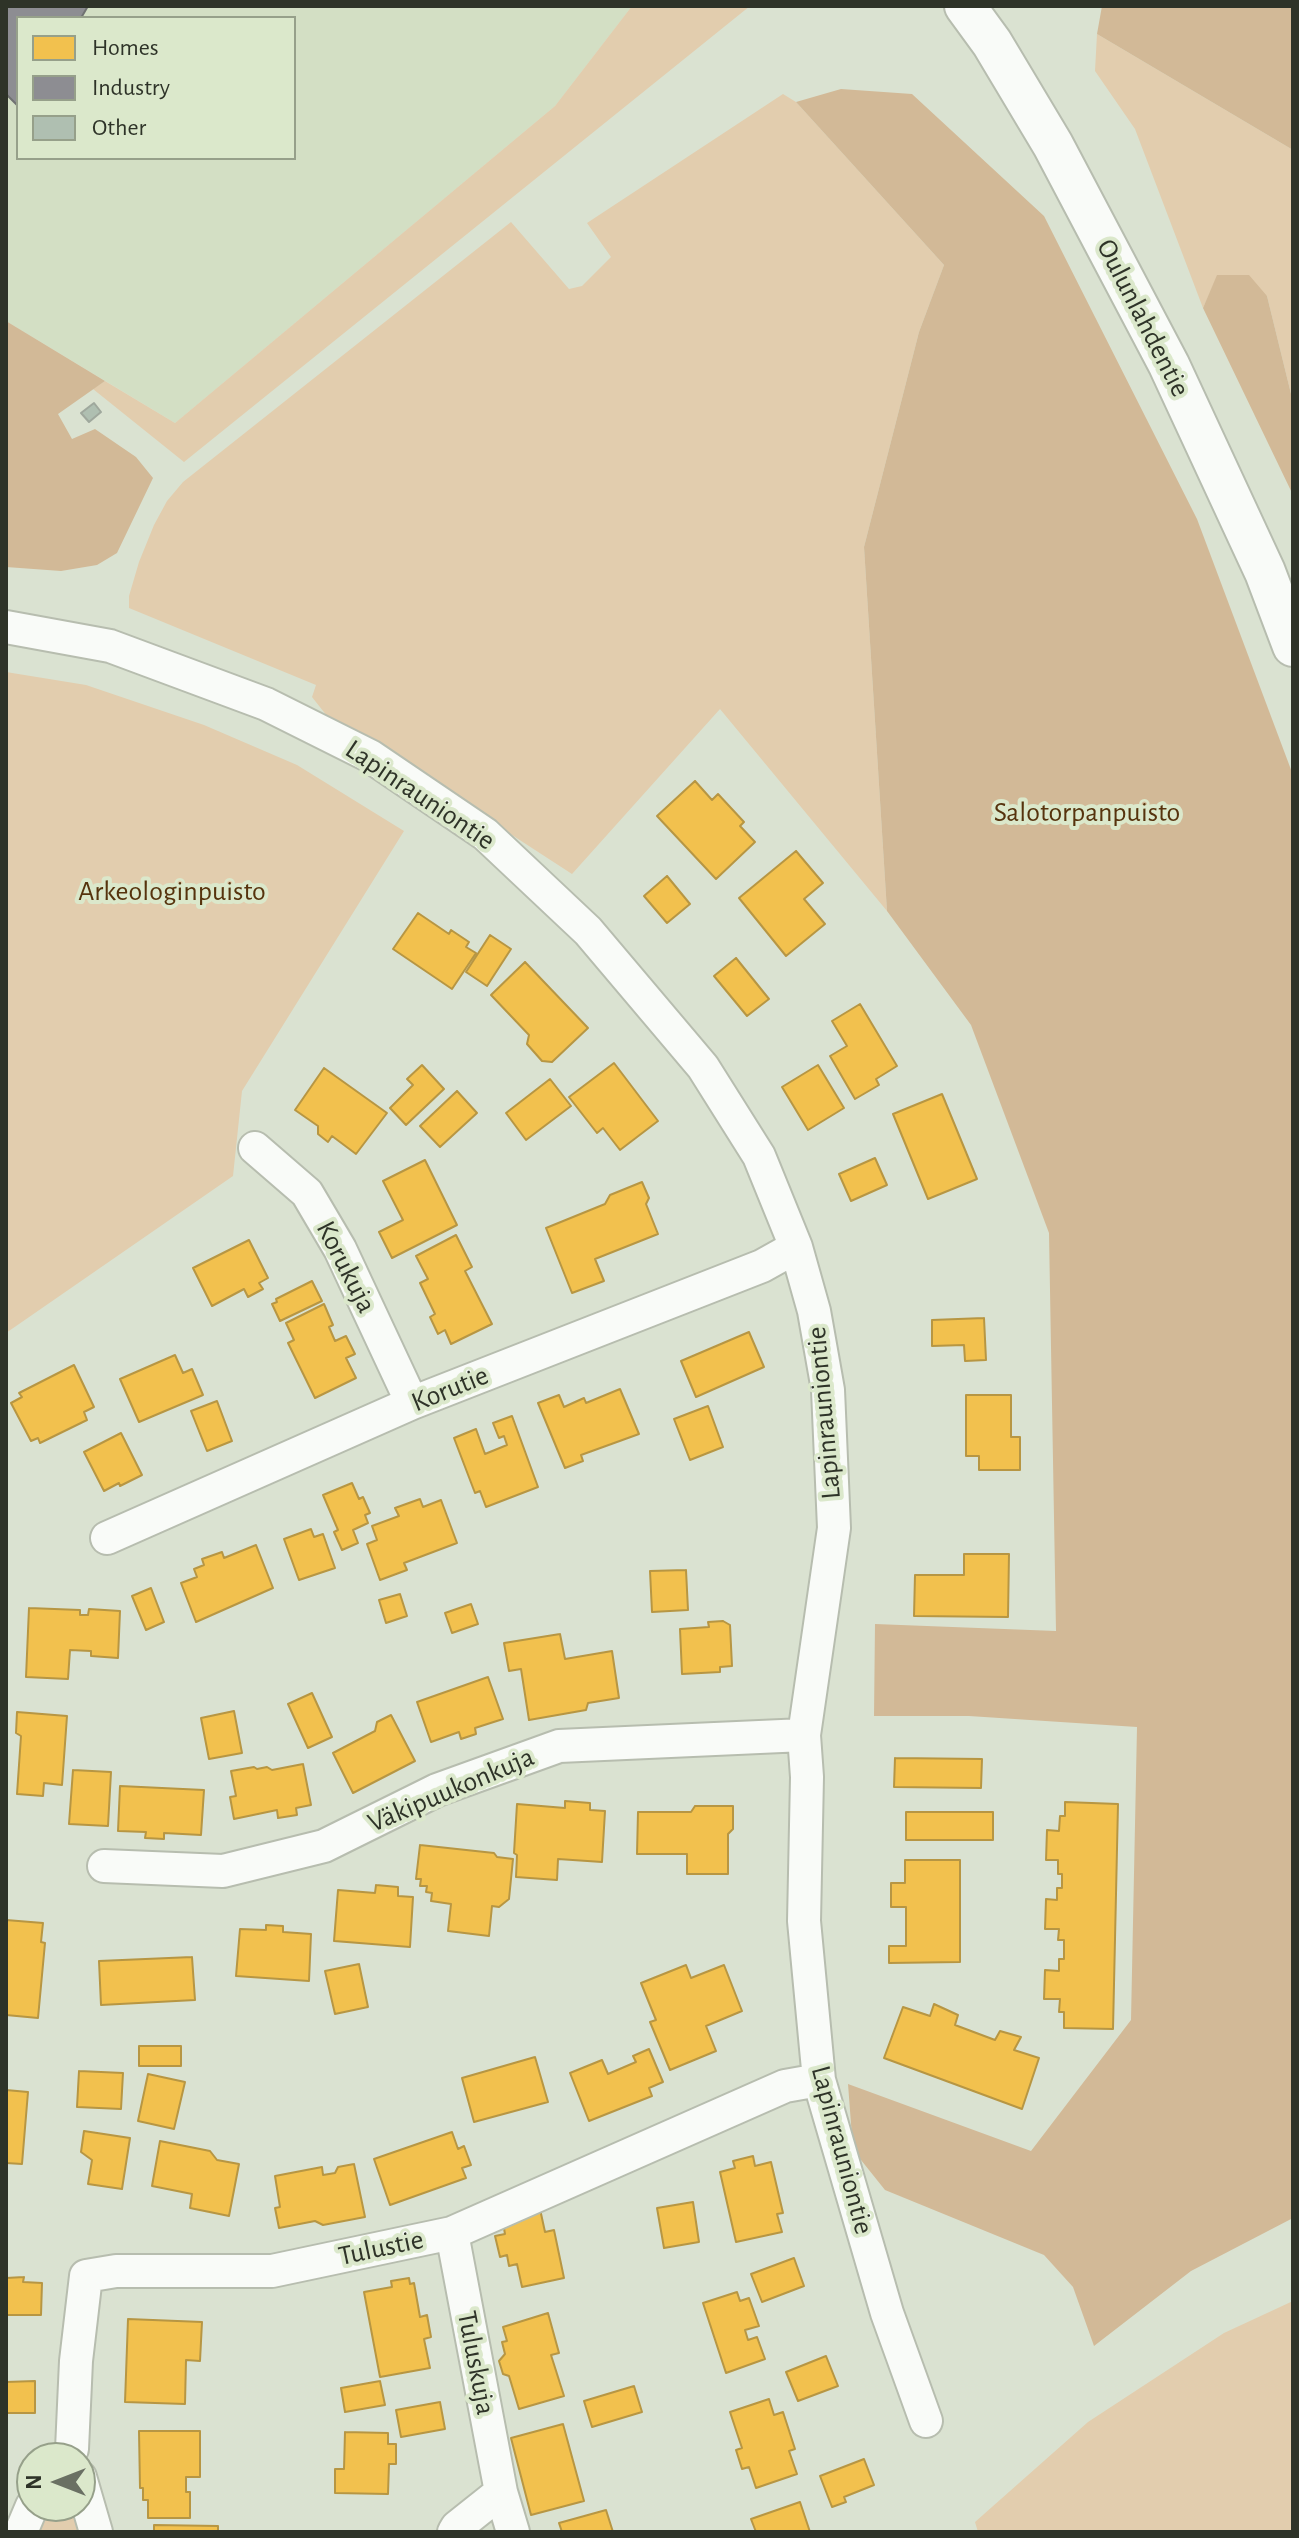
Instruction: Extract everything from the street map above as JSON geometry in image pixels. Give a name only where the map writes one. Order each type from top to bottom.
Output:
[{"type":"main road","name":"Oulunlahdentie","points":[[965,6],[992,43],[1053,145],[1169,365],[1265,572],[1293,646]]},
{"type":"street","name":"Lapinrauniontie","points":[[6,627],[110,646],[266,704],[370,756],[485,834],[588,931],[703,1067],[759,1156],[796,1247],[814,1311],[828,1390],[834,1528],[804,1735],[807,1777],[804,1921],[819,2080],[887,2313],[926,2421]]},
{"type":"street","name":"Korukuja","points":[[255,1148],[307,1193],[340,1249],[412,1403]]},
{"type":"street","name":"Korutie","points":[[107,1538],[412,1403],[762,1266],[796,1247]]},
{"type":"street","name":"Väkipuukonkuja","points":[[104,1866],[223,1871],[324,1846],[437,1790],[559,1746],[804,1735]]},
{"type":"street","name":"Tulustie","points":[[74,2442],[76,2361],[86,2276],[116,2271],[272,2271],[452,2233],[785,2086],[819,2080]]},
{"type":"street","name":"Tuluskuja","points":[[452,2233],[501,2492],[513,2532]]},
{"type":"street","points":[[454,2532],[501,2492]]},
{"type":"shaded area","points":[[6,6],[632,6],[555,106],[175,423],[6,321]]},
{"type":"green space","points":[[632,6],[750,6],[184,462],[93,389],[105,381],[175,423],[555,106]]},
{"type":"green space","points":[[1102,6],[1293,6],[1293,150],[1097,34]]},
{"type":"green space","points":[[1097,34],[1293,150],[1293,402],[1267,296],[1218,275],[1203,308],[1135,129],[1095,71]]},
{"type":"green space","name":"Salotorpanpuisto","points":[[841,89],[912,94],[1044,216],[1197,519],[1293,775],[1293,2218],[1191,2271],[1094,2346],[1073,2287],[1044,2255],[885,2190],[853,2150],[848,2084],[1031,2151],[1131,2020],[1137,1727],[969,1716],[874,1716],[875,1624],[1056,1631],[1049,1233],[971,1025],[887,911],[864,547],[919,332],[944,265],[796,102]]},
{"type":"green space","points":[[783,94],[796,102],[944,265],[919,332],[864,547],[887,911],[720,709],[572,874],[375,746],[331,721],[312,697],[316,685],[129,608],[129,596],[139,562],[154,525],[167,501],[183,482],[511,222],[569,289],[582,286],[611,257],[587,223]]},
{"type":"green space","points":[[1217,275],[1249,275],[1267,296],[1293,402],[1293,495],[1203,308]]},
{"type":"green space","points":[[6,321],[105,381],[58,414],[72,439],[95,429],[136,457],[153,478],[117,553],[97,565],[61,571],[6,567]]},
{"type":"green space","name":"Arkeologinpuisto","points":[[6,672],[86,685],[204,725],[297,765],[404,831],[242,1091],[233,1176],[6,1333]]},
{"type":"green space","points":[[1293,2301],[1293,2532],[978,2532],[975,2522],[1088,2422],[1224,2333]]},
{"type":"green space","points":[[41,2522],[78,2522],[81,2532],[37,2532]]},
{"type":"building: Homes","points":[[695,781],[712,800],[718,794],[744,822],[740,826],[755,842],[716,879],[657,816]]},
{"type":"building: Homes","points":[[796,851],[823,883],[804,899],[825,924],[786,956],[739,898]]},
{"type":"building: Homes","points":[[667,876],[690,904],[667,923],[644,896]]},
{"type":"building: Homes","points":[[418,913],[449,934],[451,930],[469,942],[466,947],[476,953],[452,989],[393,949]]},
{"type":"building: Homes","points":[[490,935],[511,949],[487,986],[466,972]]},
{"type":"building: Homes","points":[[736,958],[769,999],[747,1016],[714,976]]},
{"type":"building: Homes","points":[[525,962],[588,1028],[552,1062],[542,1061],[527,1044],[529,1035],[491,995]]},
{"type":"building: Homes","points":[[860,1004],[897,1066],[876,1079],[879,1085],[855,1099],[830,1056],[847,1046],[832,1021]]},
{"type":"building: Homes","points":[[614,1063],[658,1121],[620,1150],[603,1128],[597,1133],[569,1097]]},
{"type":"building: Homes","points":[[422,1065],[444,1089],[406,1125],[390,1108],[413,1085],[407,1079]]},
{"type":"building: Homes","points":[[818,1065],[844,1108],[808,1130],[782,1087]]},
{"type":"building: Homes","points":[[324,1068],[387,1113],[356,1154],[332,1136],[328,1142],[318,1134],[318,1126],[295,1110]]},
{"type":"building: Homes","points":[[550,1079],[571,1106],[526,1140],[506,1113]]},
{"type":"building: Homes","points":[[457,1091],[477,1113],[440,1147],[420,1126]]},
{"type":"building: Homes","points":[[942,1094],[977,1179],[928,1199],[893,1114]]},
{"type":"building: Homes","points":[[875,1158],[887,1185],[851,1201],[839,1174]]},
{"type":"building: Homes","points":[[425,1160],[457,1225],[392,1258],[379,1232],[403,1220],[383,1181]]},
{"type":"building: Homes","points":[[642,1182],[649,1198],[646,1204],[658,1234],[595,1259],[604,1281],[572,1293],[546,1228],[605,1204],[610,1195]]},
{"type":"building: Homes","points":[[456,1235],[472,1267],[465,1271],[492,1324],[451,1344],[445,1330],[438,1334],[430,1317],[435,1314],[420,1283],[428,1279],[416,1256]]},
{"type":"building: Homes","points":[[249,1240],[268,1278],[259,1283],[263,1289],[248,1297],[244,1289],[212,1306],[193,1268]]},
{"type":"building: Homes","points":[[312,1281],[322,1301],[280,1321],[272,1304],[277,1302],[276,1299]]},
{"type":"building: Homes","points":[[324,1304],[333,1325],[329,1327],[335,1341],[346,1336],[355,1354],[346,1358],[356,1378],[315,1398],[288,1343],[294,1340],[286,1323]]},
{"type":"building: Homes","points":[[984,1318],[986,1360],[965,1361],[964,1345],[932,1346],[932,1320]]},
{"type":"building: Homes","points":[[749,1332],[764,1367],[696,1397],[681,1361]]},
{"type":"building: Homes","points":[[175,1355],[183,1373],[192,1369],[203,1395],[139,1422],[120,1379]]},
{"type":"building: Homes","points":[[74,1365],[94,1407],[84,1412],[87,1420],[40,1443],[38,1438],[31,1441],[11,1403],[22,1397],[19,1393]]},
{"type":"building: Homes","points":[[620,1389],[639,1434],[581,1455],[583,1461],[565,1468],[538,1403],[559,1395],[564,1407],[584,1398],[586,1403]]},
{"type":"building: Homes","points":[[966,1395],[1011,1395],[1011,1437],[1020,1437],[1020,1470],[979,1470],[979,1456],[966,1456]]},
{"type":"building: Homes","points":[[217,1401],[232,1441],[207,1451],[191,1411]]},
{"type":"building: Homes","points":[[708,1406],[723,1447],[690,1460],[674,1419]]},
{"type":"building: Homes","points":[[512,1416],[538,1487],[486,1507],[480,1491],[475,1493],[454,1438],[476,1429],[485,1454],[507,1445],[504,1436],[499,1438],[493,1423]]},
{"type":"building: Homes","points":[[121,1433],[142,1475],[104,1491],[84,1452]]},
{"type":"building: Homes","points":[[352,1483],[370,1513],[365,1515],[368,1523],[353,1530],[358,1543],[342,1550],[334,1532],[338,1530],[323,1495]]},
{"type":"building: Homes","points":[[420,1499],[423,1507],[441,1500],[457,1543],[404,1563],[407,1570],[380,1580],[367,1544],[377,1540],[372,1526],[399,1516],[395,1508]]},
{"type":"building: Homes","points":[[311,1529],[314,1537],[323,1534],[335,1568],[299,1580],[284,1539]]},
{"type":"building: Homes","points":[[256,1545],[273,1588],[196,1622],[181,1583],[197,1577],[194,1569],[204,1565],[202,1559],[222,1552],[224,1558]]},
{"type":"building: Homes","points":[[964,1554],[1009,1554],[1008,1617],[914,1616],[915,1575],[964,1575]]},
{"type":"building: Homes","points":[[686,1570],[688,1610],[652,1612],[650,1571]]},
{"type":"building: Homes","points":[[151,1588],[164,1622],[146,1630],[132,1596]]},
{"type":"building: Homes","points":[[400,1594],[407,1616],[386,1623],[379,1600]]},
{"type":"building: Homes","points":[[471,1604],[478,1624],[452,1633],[445,1613]]},
{"type":"building: Homes","points":[[29,1608],[80,1610],[80,1615],[88,1615],[89,1609],[120,1611],[118,1658],[91,1656],[91,1651],[70,1650],[68,1679],[26,1677]]},
{"type":"building: Homes","points":[[723,1621],[730,1625],[732,1666],[720,1667],[720,1672],[682,1674],[680,1629],[709,1627],[708,1622]]},
{"type":"building: Homes","points":[[560,1634],[565,1659],[612,1651],[619,1698],[588,1703],[586,1710],[529,1720],[521,1669],[509,1671],[504,1643]]},
{"type":"building: Homes","points":[[488,1677],[503,1719],[475,1728],[476,1734],[461,1739],[459,1732],[431,1742],[417,1702]]},
{"type":"building: Homes","points":[[312,1693],[332,1737],[308,1748],[288,1704]]},
{"type":"building: Homes","points":[[234,1711],[242,1753],[209,1759],[201,1718]]},
{"type":"building: Homes","points":[[17,1712],[67,1716],[62,1785],[44,1783],[43,1796],[17,1794],[21,1736],[16,1733]]},
{"type":"building: Homes","points":[[391,1715],[415,1761],[353,1793],[333,1753],[375,1731],[377,1722]]},
{"type":"building: Homes","points":[[895,1758],[982,1759],[981,1788],[894,1787]]},
{"type":"building: Homes","points":[[303,1764],[311,1805],[296,1808],[297,1815],[278,1818],[277,1810],[234,1819],[230,1797],[236,1796],[231,1771],[254,1767],[272,1770]]},
{"type":"building: Homes","points":[[73,1770],[111,1772],[108,1826],[69,1824]]},
{"type":"building: Homes","points":[[120,1786],[204,1790],[201,1835],[164,1833],[164,1839],[145,1838],[146,1832],[118,1831]]},
{"type":"building: Homes","points":[[565,1801],[590,1803],[590,1810],[605,1811],[602,1862],[558,1859],[557,1880],[516,1877],[517,1804],[565,1808]]},
{"type":"building: Homes","points":[[1065,1802],[1118,1804],[1113,2029],[1064,2028],[1064,2012],[1059,2012],[1060,1999],[1044,1999],[1045,1970],[1059,1971],[1059,1959],[1064,1959],[1064,1940],[1058,1940],[1059,1929],[1045,1929],[1046,1899],[1057,1900],[1057,1888],[1062,1888],[1058,1860],[1046,1860],[1047,1830],[1059,1831],[1060,1816],[1065,1816]]},
{"type":"building: Homes","points":[[695,1806],[733,1806],[733,1829],[728,1834],[728,1874],[687,1874],[687,1854],[637,1854],[638,1812],[691,1812]]},
{"type":"building: Homes","points":[[906,1812],[993,1812],[993,1840],[906,1840]]},
{"type":"building: Homes","points":[[420,1845],[494,1853],[497,1857],[513,1859],[509,1899],[499,1907],[492,1906],[489,1936],[448,1931],[451,1904],[431,1901],[432,1893],[426,1892],[427,1886],[420,1886],[421,1879],[416,1879]]},
{"type":"building: Homes","points":[[905,1860],[960,1860],[960,1962],[889,1963],[889,1946],[906,1946],[906,1907],[891,1907],[891,1883],[905,1883]]},
{"type":"building: Homes","points":[[376,1885],[398,1887],[398,1896],[413,1897],[410,1947],[334,1941],[338,1890],[375,1893]]},
{"type":"building: Homes","points":[[6,1920],[43,1923],[41,1942],[45,1943],[38,2018],[6,2015]]},
{"type":"building: Homes","points":[[266,1925],[283,1926],[283,1932],[311,1934],[309,1981],[236,1976],[240,1929],[266,1930]]},
{"type":"building: Homes","points":[[192,1957],[195,2000],[101,2005],[99,1961]]},
{"type":"building: Homes","points":[[359,1964],[368,2007],[335,2014],[325,1971]]},
{"type":"building: Homes","points":[[686,1965],[691,1978],[724,1965],[742,2011],[706,2026],[716,2051],[670,2070],[650,2022],[656,2020],[641,1983]]},
{"type":"building: Homes","points":[[934,2004],[958,2015],[955,2025],[995,2040],[1000,2031],[1021,2037],[1014,2050],[1039,2058],[1022,2109],[884,2058],[903,2007],[930,2016]]},
{"type":"building: Homes","points":[[139,2046],[181,2046],[181,2066],[139,2066]]},
{"type":"building: Homes","points":[[649,2049],[663,2082],[649,2088],[652,2096],[589,2121],[570,2073],[602,2060],[608,2074],[636,2062],[633,2056]]},
{"type":"building: Homes","points":[[535,2057],[548,2102],[474,2122],[462,2078]]},
{"type":"building: Homes","points":[[79,2071],[123,2073],[121,2109],[77,2107]]},
{"type":"building: Homes","points":[[148,2074],[185,2082],[174,2129],[138,2121]]},
{"type":"building: Homes","points":[[6,2090],[28,2092],[22,2164],[6,2163]]},
{"type":"building: Homes","points":[[84,2131],[130,2138],[122,2189],[88,2184],[92,2160],[81,2152]]},
{"type":"building: Homes","points":[[452,2132],[458,2149],[464,2146],[471,2165],[462,2168],[466,2178],[390,2205],[374,2159]]},
{"type":"building: Homes","points":[[160,2141],[210,2151],[217,2160],[239,2164],[229,2216],[190,2208],[192,2194],[152,2186]]},
{"type":"building: Homes","points":[[753,2156],[755,2166],[771,2162],[783,2213],[777,2214],[782,2232],[736,2242],[720,2172],[735,2168],[733,2161]]},
{"type":"building: Homes","points":[[354,2164],[365,2217],[323,2225],[315,2221],[279,2228],[275,2208],[280,2207],[275,2176],[322,2167],[323,2175],[335,2173],[338,2167]]},
{"type":"building: Homes","points":[[693,2202],[699,2242],[664,2248],[657,2208]]},
{"type":"building: Homes","points":[[540,2209],[545,2232],[554,2230],[564,2278],[522,2287],[517,2264],[509,2266],[507,2255],[500,2257],[495,2236],[505,2234],[502,2217]]},
{"type":"building: Homes","points":[[794,2258],[804,2286],[762,2302],[751,2274]]},
{"type":"building: Homes","points":[[24,2277],[23,2282],[42,2283],[41,2315],[6,2315],[6,2278]]},
{"type":"building: Homes","points":[[409,2278],[410,2284],[414,2283],[420,2317],[427,2315],[431,2337],[424,2339],[430,2368],[380,2377],[364,2292],[392,2287],[391,2281]]},
{"type":"building: Homes","points":[[737,2292],[740,2301],[749,2298],[759,2326],[745,2330],[748,2340],[757,2337],[765,2359],[726,2373],[703,2303]]},
{"type":"building: Homes","points":[[548,2313],[559,2353],[551,2355],[564,2396],[519,2409],[509,2376],[503,2374],[499,2361],[505,2354],[502,2342],[507,2341],[503,2327]]},
{"type":"building: Homes","points":[[128,2319],[202,2322],[200,2361],[186,2360],[185,2404],[125,2402]]},
{"type":"building: Homes","points":[[826,2356],[838,2386],[798,2401],[786,2372]]},
{"type":"building: Homes","points":[[35,2381],[35,2413],[6,2413],[6,2382]]},
{"type":"building: Homes","points":[[380,2381],[385,2405],[345,2412],[341,2388]]},
{"type":"building: Homes","points":[[634,2386],[642,2412],[592,2427],[584,2401]]},
{"type":"building: Homes","points":[[769,2399],[774,2415],[783,2412],[795,2449],[789,2451],[797,2474],[756,2488],[749,2467],[742,2469],[736,2450],[742,2448],[730,2412]]},
{"type":"building: Homes","points":[[440,2402],[445,2429],[401,2437],[396,2410]]},
{"type":"building: Homes","points":[[563,2424],[584,2501],[531,2515],[511,2438]]},
{"type":"building: Homes","points":[[139,2431],[200,2431],[200,2477],[186,2477],[186,2492],[190,2492],[190,2518],[148,2518],[148,2500],[143,2500],[143,2488],[140,2488]]},
{"type":"building: Homes","points":[[345,2432],[388,2433],[388,2444],[396,2444],[396,2464],[389,2464],[388,2494],[335,2493],[335,2469],[344,2469]]},
{"type":"building: Homes","points":[[864,2459],[874,2485],[844,2497],[846,2502],[832,2507],[820,2476]]},
{"type":"building: Homes","points":[[800,2502],[810,2532],[756,2532],[751,2519]]},
{"type":"building: Homes","points":[[606,2510],[613,2532],[562,2532],[559,2523]]},
{"type":"building: Homes","points":[[154,2525],[218,2526],[218,2532],[154,2532]]},
{"type":"building: Industry","points":[[6,6],[88,6],[82,16],[16,16],[16,104],[6,94]]},
{"type":"building: Other","points":[[94,403],[101,412],[89,422],[81,413]]}]
